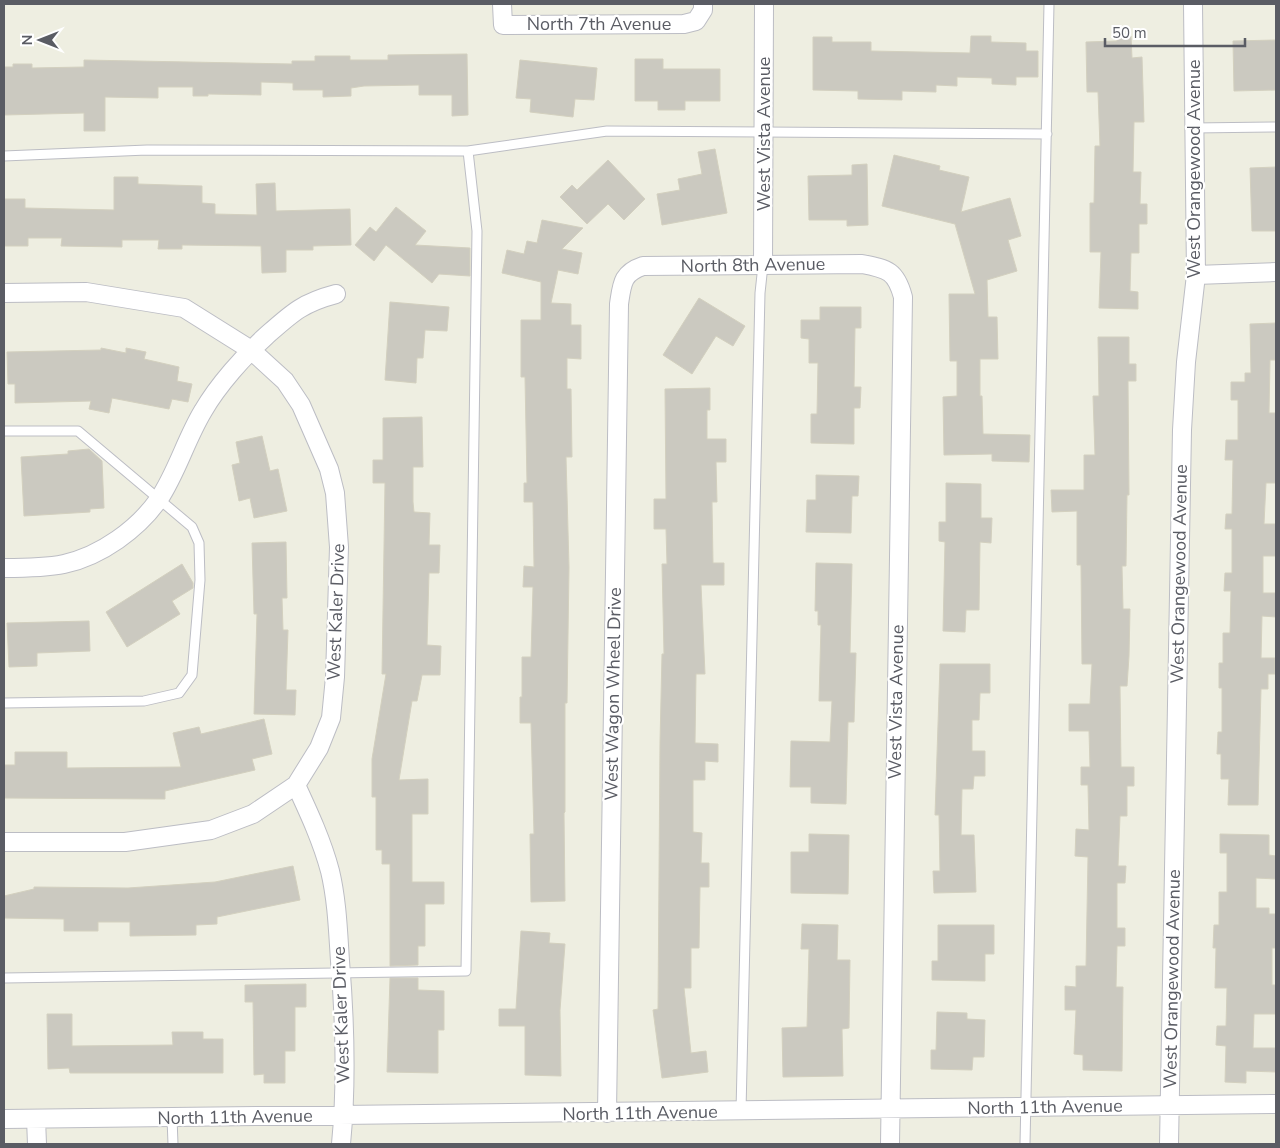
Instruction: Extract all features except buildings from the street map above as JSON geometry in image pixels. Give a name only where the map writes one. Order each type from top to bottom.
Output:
[{"type":"street","name":"North 7th Avenue","points":[[502,4],[503,25],[522,25],[684,24],[696,21],[703,10],[703,4]]},
{"type":"street","name":"West Vista Avenue","points":[[763,265],[764,4]]},
{"type":"street","name":"West Orangewood Avenue","points":[[1169,1144],[1182,430],[1186,362],[1196,275],[1193,4]]},
{"type":"street","name":"North 8th Avenue","points":[[626,276],[631,270],[643,266],[862,264],[884,268]]},
{"type":"street","name":"West Vista Avenue","points":[[884,268],[897,278],[903,297],[890,1144]]},
{"type":"street","points":[[1196,275],[1276,272]]},
{"type":"street","name":"West Wagon Wheel Drive","points":[[608,1113],[619,304],[626,276]]},
{"type":"street","name":"West Kaler Drive","points":[[4,294],[86,292],[184,308],[250,350],[285,381],[301,404],[329,469],[339,526],[335,677],[331,718],[319,748],[296,785],[315,827],[330,870],[337,912],[345,1025],[344,1116],[341,1144]]},
{"type":"street","points":[[4,568],[64,564],[105,548],[123,536],[144,517],[159,498],[203,410],[250,350],[292,312],[312,300],[336,294]]},
{"type":"street","points":[[4,842],[125,842],[211,830],[253,814],[296,785]]},
{"type":"street","name":"North 11th Avenue","points":[[4,1119],[1276,1104]]},
{"type":"street","points":[[36,1119],[37,1144]]},
{"type":"lane","points":[[1024,1144],[1049,4]]},
{"type":"lane","points":[[1194,128],[1276,127]]},
{"type":"lane","points":[[4,156],[147,150],[468,151],[607,131],[1047,134]]},
{"type":"lane","points":[[4,978],[466,971],[478,231],[468,151]]},
{"type":"lane","points":[[742,1111],[760,293],[763,265]]},
{"type":"lane","points":[[4,431],[78,431],[192,527],[199,543],[200,580],[192,675],[179,693],[144,701],[4,704]]},
{"type":"lane","points":[[172,1118],[173,1144]]}]
